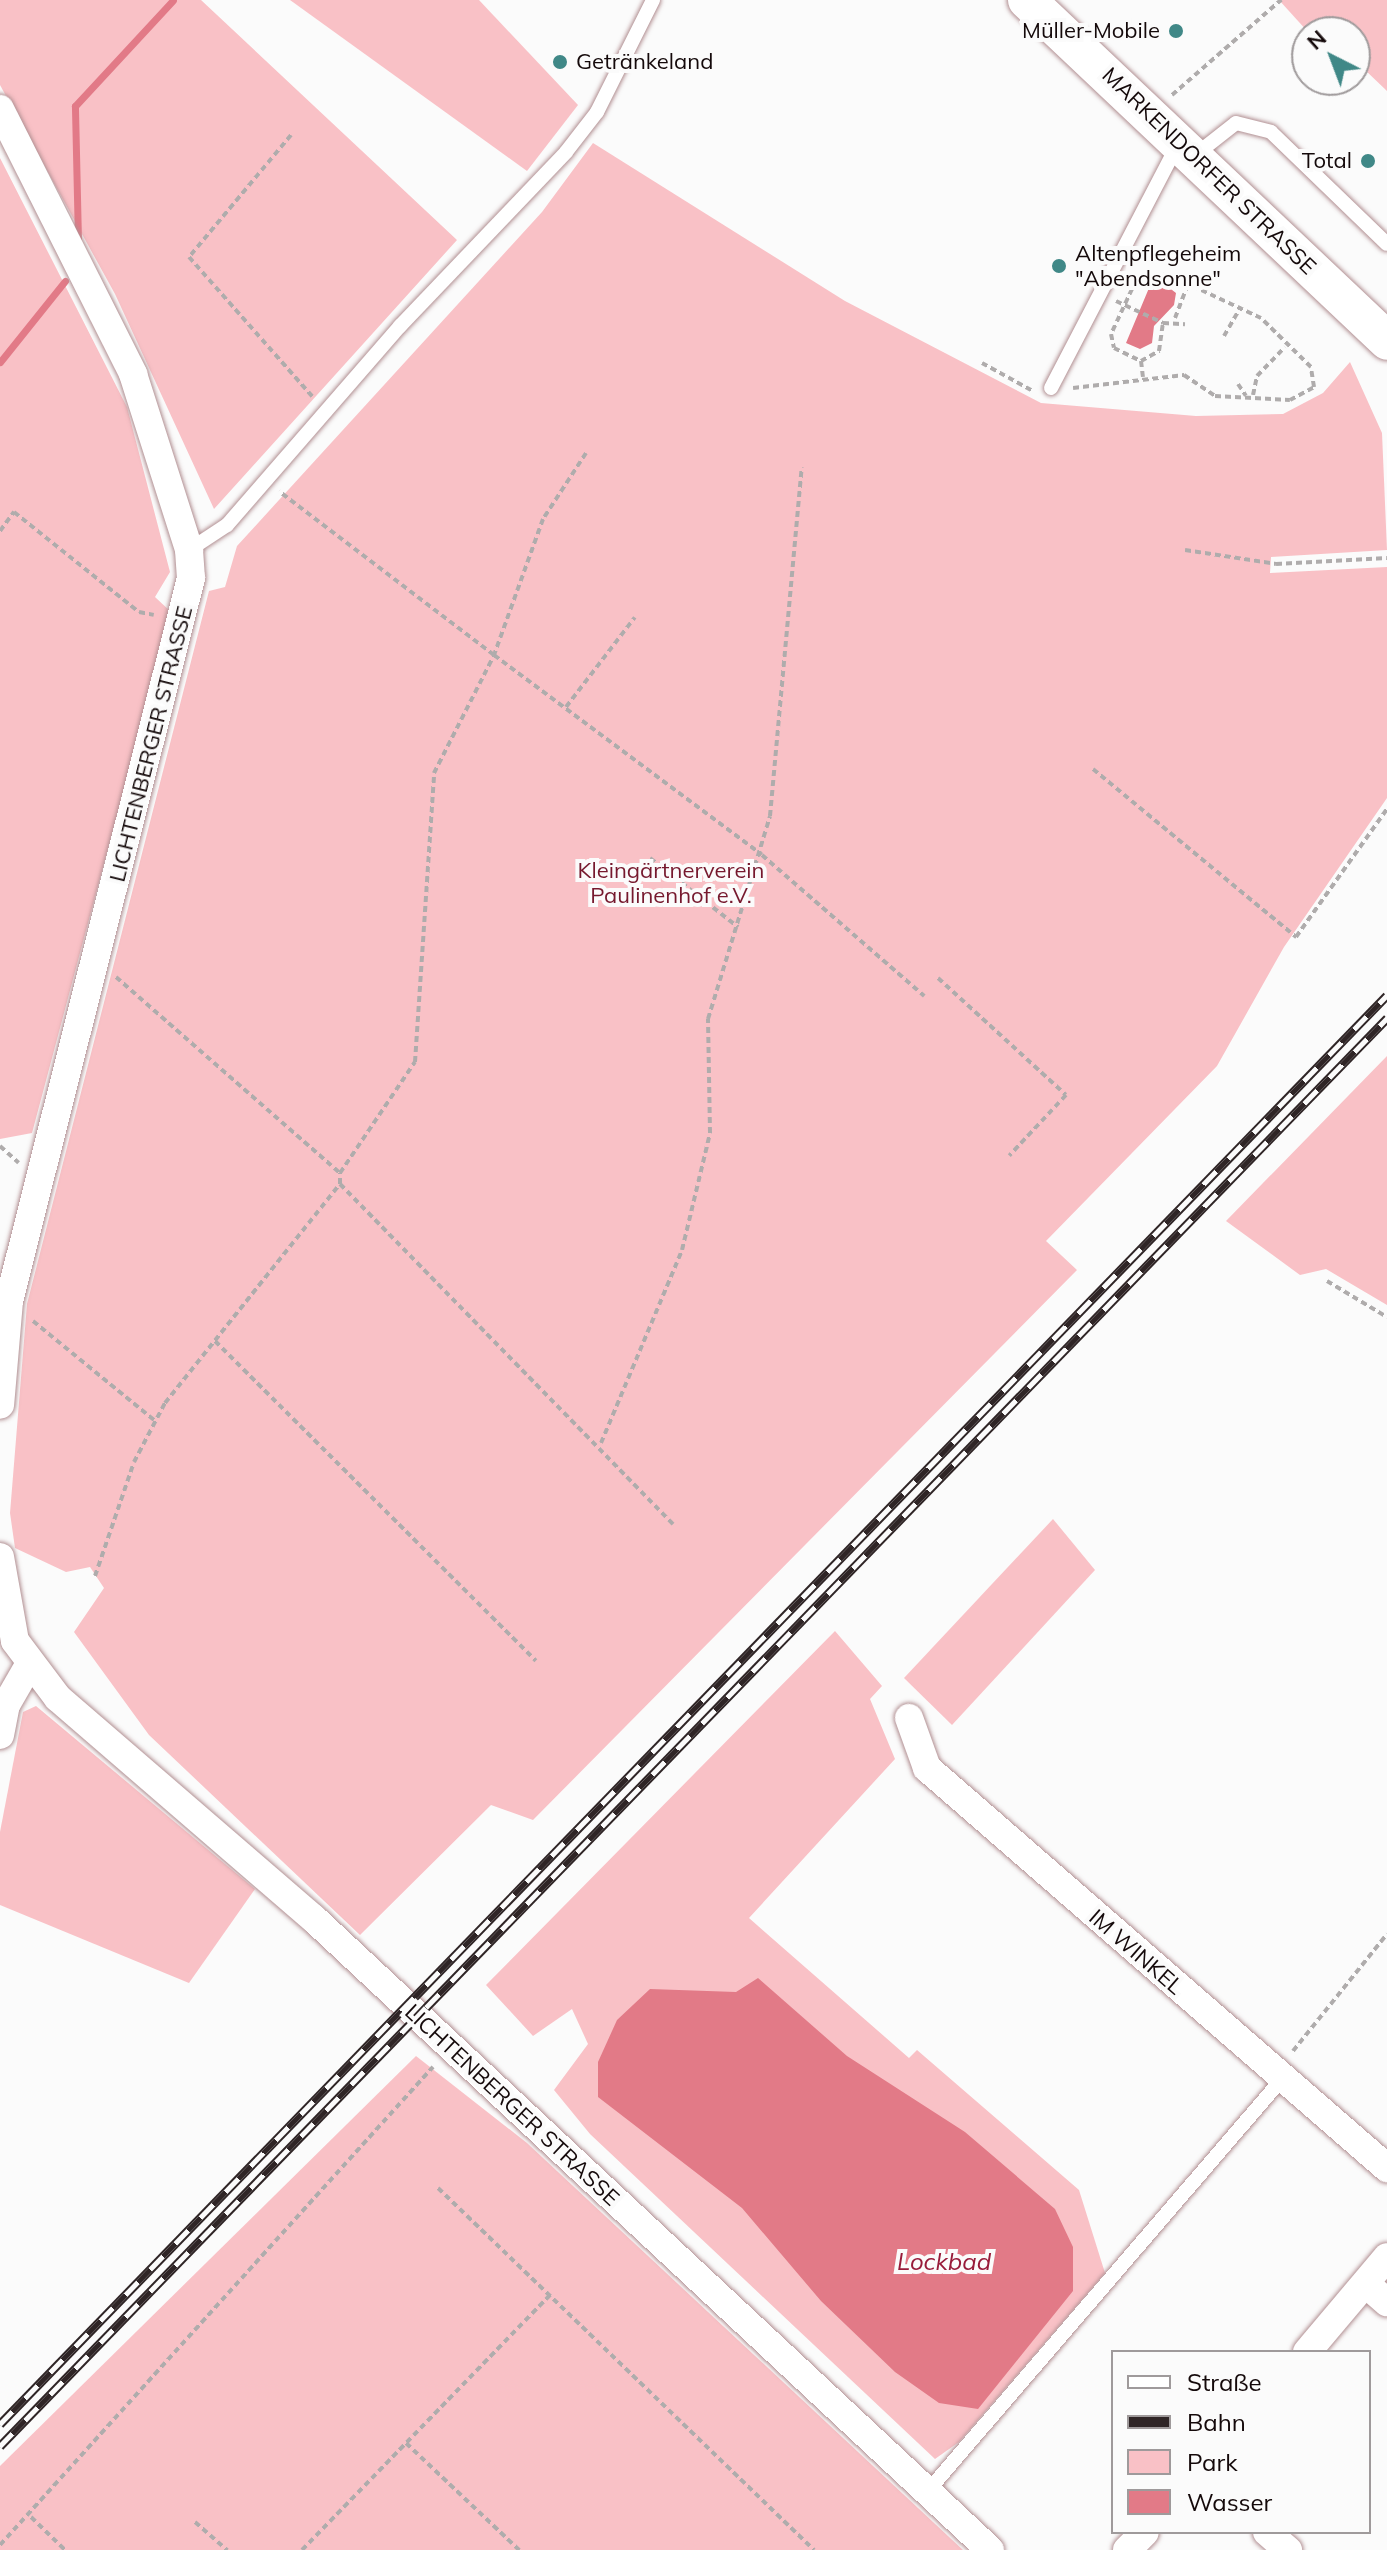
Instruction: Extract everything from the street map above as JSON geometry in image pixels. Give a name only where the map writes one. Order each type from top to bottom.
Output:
[{"type":"street","name":"MARKENDORFER STRASSE","points":[[1029,1],[1387,341]]},
{"type":"street","name":"LICHTENBERGER STRASSE","points":[[0,109],[133,374],[189,550],[179,643],[9,1301],[0,1405]]},
{"type":"street","name":"LICHTENBERGER STRASSE","points":[[0,1557],[15,1641],[29,1665],[450,2048],[990,2550]]},
{"type":"street","points":[[0,1735],[6,1705],[29,1665]]},
{"type":"street","name":"IM WINKEL","points":[[909,1718],[927,1768],[1387,2168]]},
{"type":"street","points":[[1309,2350],[1376,2293],[1387,2257]]},
{"type":"street","points":[[1127,2550],[1143,2534]]},
{"type":"street","points":[[1269,2534],[1288,2550]]},
{"type":"lane","points":[[189,550],[227,525],[326,412],[566,152],[597,112],[653,0]]},
{"type":"lane","points":[[1051,388],[1099,294],[1185,151],[1236,123],[1271,132],[1387,244]]},
{"type":"lane","points":[[927,2492],[1278,2076]]},
{"type":"path","points":[[1149,114],[1281,0]]},
{"type":"path","points":[[291,135],[189,257],[326,412]]},
{"type":"path","points":[[982,363],[1034,391],[1184,375],[1215,396],[1253,395],[1290,400],[1314,387],[1311,367],[1241,306],[1214,290],[1186,289],[1169,275],[1151,274],[1132,289],[1128,305],[1111,334],[1114,348],[1141,361]]},
{"type":"path","points":[[1175,318],[1186,289]]},
{"type":"path","points":[[1099,294],[1160,322],[1175,318],[1185,324]]},
{"type":"path","points":[[1224,336],[1241,306]]},
{"type":"path","points":[[1141,361],[1159,351],[1160,322]]},
{"type":"path","points":[[1253,395],[1257,376],[1285,347]]},
{"type":"path","points":[[1141,361],[1143,377]]},
{"type":"path","points":[[1238,384],[1246,396]]},
{"type":"path","points":[[95,1576],[155,1421],[340,1184],[340,1173],[415,1062],[434,773],[494,655],[543,519],[586,453]]},
{"type":"path","points":[[601,1443],[697,1196],[714,1104],[708,1019],[762,855],[802,467]]},
{"type":"path","points":[[266,481],[762,855],[924,996]]},
{"type":"path","points":[[0,531],[14,512],[139,612],[152,616],[162,604]]},
{"type":"path","points":[[1185,550],[1276,564],[1387,558]]},
{"type":"path","points":[[565,708],[635,617]]},
{"type":"path","points":[[1093,769],[1296,937],[1387,809]]},
{"type":"path","points":[[650,858],[738,927]]},
{"type":"path","points":[[98,960],[340,1173]]},
{"type":"path","points":[[938,978],[1066,1095],[1009,1156]]},
{"type":"path","points":[[0,1146],[20,1164]]},
{"type":"path","points":[[340,1184],[601,1443],[673,1524]]},
{"type":"path","points":[[1327,1281],[1387,1317]]},
{"type":"path","points":[[9,1301],[155,1421]]},
{"type":"path","points":[[215,1341],[536,1661]]},
{"type":"path","points":[[1278,2076],[1387,1934]]},
{"type":"path","points":[[0,2545],[31,2517],[450,2048]]},
{"type":"path","points":[[438,2188],[814,2550]]},
{"type":"path","points":[[302,2550],[550,2295]]},
{"type":"path","points":[[406,2443],[519,2550]]},
{"type":"path","points":[[31,2517],[65,2550]]},
{"type":"path","points":[[195,2522],[227,2550]]},
{"type":"green space","points":[[0,0],[201,0],[457,240],[214,509],[115,294],[0,85]]},
{"type":"green space","points":[[290,0],[479,0],[578,105],[527,171]]},
{"type":"green space","points":[[1279,0],[1387,0],[1387,91],[1371,76],[1371,16],[1294,16]]},
{"type":"green space","name":"Kleingärtnerverein Paulinenhof e.V.","points":[[593,143],[845,301],[1041,403],[1196,416],[1283,414],[1323,393],[1350,362],[1382,433],[1387,550],[1271,557],[1270,573],[1387,567],[1387,798],[1284,947],[1217,1066],[1046,1241],[1077,1270],[533,1820],[491,1805],[360,1935],[149,1735],[74,1632],[104,1588],[90,1567],[66,1572],[15,1548],[10,1513],[27,1304],[209,591],[225,587],[237,546],[542,212]]},
{"type":"green space","points":[[0,158],[127,407],[170,572],[155,597],[171,612],[32,1133],[0,1139]]},
{"type":"green space","points":[[1387,1056],[1387,1305],[1326,1269],[1300,1275],[1226,1221]]},
{"type":"green space","points":[[1053,1519],[1095,1570],[952,1725],[904,1678]]},
{"type":"green space","points":[[835,1631],[882,1686],[870,1699],[895,1759],[749,1918],[909,2058],[917,2050],[1079,2190],[1105,2273],[959,2442],[935,2459],[590,2134],[554,2090],[588,2044],[572,2009],[533,2036],[486,1985]]},
{"type":"green space","points":[[36,1706],[255,1889],[189,1983],[0,1905],[0,1832],[23,1712]]},
{"type":"green space","points":[[416,2056],[527,2143],[963,2550],[0,2550],[0,2466]]},
{"type":"water","points":[[1163,283],[1176,293],[1174,305],[1154,326],[1152,343],[1140,349],[1126,343],[1149,288]]},
{"type":"water","name":"Lockbad","points":[[758,1978],[847,2056],[965,2132],[1055,2209],[1073,2247],[1073,2291],[978,2409],[939,2403],[895,2372],[821,2301],[742,2208],[598,2097],[598,2062],[617,2020],[650,1989],[736,1992]]},
{"type":"waterway","points":[[78,241],[75,106],[173,0]]},
{"type":"waterway","points":[[0,362],[65,281]]},
{"type":"railway","points":[[0,2424],[1387,995]]},
{"type":"railway","points":[[0,2446],[1387,1018]]},
{"type":"place","name":"Müller-Mobile","points":[[1176,31]]},
{"type":"place","name":"Getränkeland","points":[[560,62]]},
{"type":"place","name":"Total","points":[[1368,161]]},
{"type":"place","name":"Altenpflegeheim \"Abendsonne\"","points":[[1059,266]]}]
